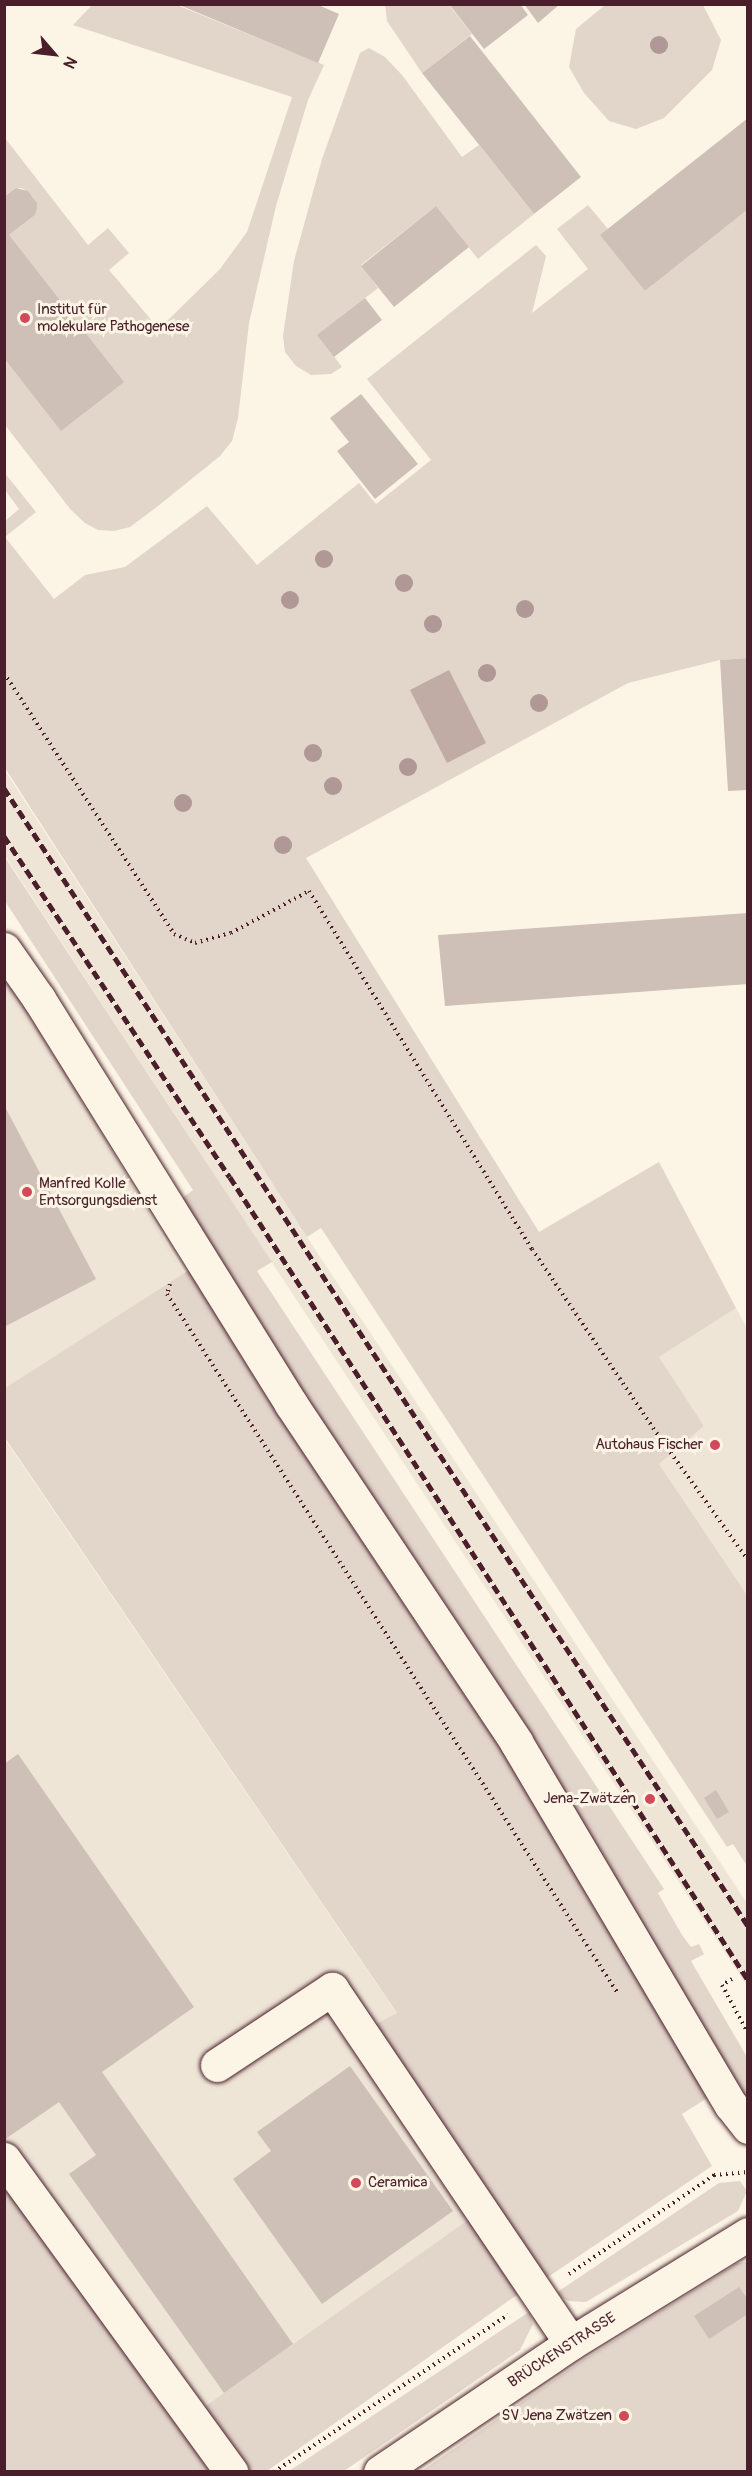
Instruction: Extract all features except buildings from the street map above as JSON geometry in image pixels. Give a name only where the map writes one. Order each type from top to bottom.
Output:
[{"type":"street","points":[[4,949],[39,999],[291,1404],[516,1742],[731,2105],[747,2127]]},
{"type":"street","points":[[217,2065],[332,1989],[571,2343]]},
{"type":"street","points":[[4,2159],[231,2472]]},
{"type":"street","name":"BRÜCKENSTRASSE","points":[[380,2472],[571,2343],[747,2234]]},
{"type":"path","points":[[4,672],[174,934],[195,943],[231,933],[309,891],[532,1249],[653,1428],[747,1560]]},
{"type":"path","points":[[187,1237],[167,1294],[619,1996]]},
{"type":"path","points":[[732,1979],[722,1985],[747,2033]]},
{"type":"shaded area","points":[[92,5],[177,5],[324,65],[308,100],[276,206],[249,323],[238,418],[232,441],[220,456],[158,506],[130,527],[114,531],[98,530],[85,523],[71,510],[5,425],[9,235],[35,215],[37,209],[33,197],[22,188],[16,188],[5,197],[5,138],[88,245],[108,228],[129,253],[109,270],[159,329],[220,269],[247,232],[292,97],[73,25]]},
{"type":"shaded area","points":[[385,5],[449,5],[472,34],[422,73],[387,21]]},
{"type":"shaded area","points":[[605,5],[703,5],[721,40],[712,70],[664,118],[636,129],[609,121],[584,93],[569,67],[576,29]]},
{"type":"shaded area","points":[[369,48],[385,57],[402,75],[462,157],[479,145],[534,214],[478,259],[436,206],[361,265],[378,288],[318,335],[342,367],[331,374],[311,375],[296,366],[285,352],[283,336],[294,261],[322,159],[360,53]]},
{"type":"shaded area","points":[[588,205],[608,229],[601,235],[645,291],[747,209],[747,658],[720,660],[628,683],[306,858],[539,1232],[659,1162],[736,1308],[659,1357],[704,1426],[659,1464],[747,1595],[747,1866],[733,1844],[727,1847],[321,1228],[307,1237],[5,768],[5,537],[54,599],[85,575],[125,567],[207,506],[257,565],[359,483],[376,504],[431,460],[367,379],[536,245],[546,256],[532,313],[588,269],[557,229]]},
{"type":"shaded area","points":[[4,472],[36,512],[5,537],[5,521],[19,509],[5,490]]},
{"type":"shaded area","points":[[449,670],[486,743],[447,763],[410,690]]},
{"type":"shaded area","points":[[4,769],[307,1237],[747,1903],[747,1986],[5,856]]},
{"type":"shaded area","points":[[4,856],[272,1262],[257,1271],[664,1889],[658,1893],[682,1935],[691,1947],[699,1944],[704,1954],[691,1961],[747,2057],[747,2101],[734,2081],[682,2114],[712,2166],[542,2281],[372,2026],[397,2013],[5,1438],[5,1388],[208,1258],[174,1204],[193,1190],[5,901]]},
{"type":"shaded area","points":[[4,973],[24,1000],[184,1274],[5,1388]]},
{"type":"shaded area","name":"Autohaus Fischer","points":[[736,1308],[748,1330],[747,1595],[659,1464],[704,1426],[659,1357]]},
{"type":"shaded area","points":[[4,1438],[518,2191],[472,2217],[200,2410],[5,2174]]},
{"type":"shaded area","points":[[4,2174],[220,2471],[5,2471]]},
{"type":"shaded area","points":[[740,2181],[747,2191],[738,2211],[586,2302],[568,2301],[556,2293],[719,2183]]},
{"type":"shaded area","points":[[472,2217],[524,2290],[267,2471],[243,2471],[200,2410]]},
{"type":"shaded area","name":"SV Jena Zwätzen","points":[[747,2262],[747,2471],[420,2472],[583,2360],[738,2263]]},
{"type":"shaded area","points":[[529,2312],[533,2324],[520,2350],[344,2471],[289,2471]]},
{"type":"railway","points":[[4,788],[748,1926]]},
{"type":"railway","points":[[4,836],[230,1177],[748,1980]]},
{"type":"place","name":"Institut für molekulare Pathogenese","points":[[25,318]]},
{"type":"place","name":"Manfred Kolle Entsorgungsdienst","points":[[27,1192]]},
{"type":"place","name":"Autohaus Fischer","points":[[715,1445]]},
{"type":"place","name":"Jena-Zwätzen","points":[[650,1799]]},
{"type":"place","name":"Ceramica","points":[[356,2183]]},
{"type":"place","name":"SV Jena Zwätzen","points":[[624,2416]]}]
